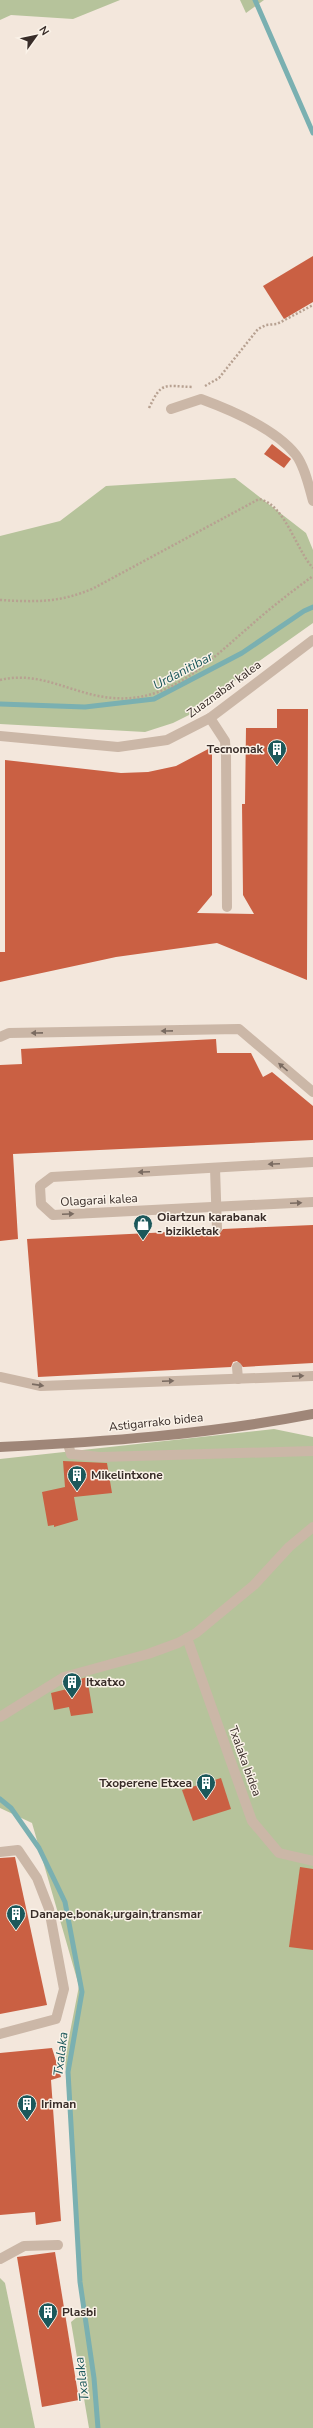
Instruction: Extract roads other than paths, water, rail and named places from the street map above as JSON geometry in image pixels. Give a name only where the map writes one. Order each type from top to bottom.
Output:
[{"type":"main road","name":"Astigarrako bidea","points":[[0,1447],[68,1444],[233,1428],[313,1414]]},
{"type":"street","points":[[171,410],[201,399],[242,415],[275,437],[296,455],[313,502]]},
{"type":"street","name":"Zuaznabar kalea","points":[[0,736],[118,747],[135,746],[167,740],[210,718],[313,640]]},
{"type":"street","points":[[210,718],[225,741],[227,907]]},
{"type":"street","points":[[0,1037],[9,1033],[239,1029],[313,1092]]},
{"type":"street","name":"Olagarai kalea","points":[[313,1162],[52,1177],[40,1186],[41,1204],[53,1215],[313,1202]]},
{"type":"street","points":[[215,1168],[217,1229]]},
{"type":"street","points":[[237,1367],[238,1379]]},
{"type":"street","points":[[0,1376],[41,1386],[313,1376]]},
{"type":"street","points":[[68,1444],[71,1454],[100,1457],[313,1451]]},
{"type":"street","points":[[0,1716],[64,1677],[148,1654],[187,1638],[231,1605],[289,1547],[313,1527]]},
{"type":"street","name":"Txalaka bidea","points":[[187,1638],[252,1821],[279,1853],[313,1861]]},
{"type":"street","points":[[0,1852],[18,1850],[36,1878],[49,1909],[64,1989],[56,2019],[0,2034]]},
{"type":"street","points":[[0,2258],[24,2246],[58,2245]]},
{"type":"waterway","points":[[255,0],[313,133]]},
{"type":"waterway","name":"Urdanitibar","points":[[0,704],[85,707],[154,699],[242,653],[304,611],[313,607]]},
{"type":"waterway","name":"Txalaka","points":[[0,1799],[11,1808],[39,1848],[65,1902],[82,1992],[68,2072],[80,2282],[94,2378],[98,2428]]},
{"type":"place","name":"Tecnomak","points":[[277,766]]},
{"type":"place","name":"Oiartzun karabanak - bizikletak","points":[[143,1241]]},
{"type":"place","name":"Mikelintxone","points":[[77,1492]]},
{"type":"place","name":"Itxatxo","points":[[72,1699]]},
{"type":"place","name":"Txoperene Etxea","points":[[206,1800]]},
{"type":"place","name":"Danape,bonak,urgain,transmar","points":[[16,1931]]},
{"type":"place","name":"Iriman","points":[[27,2121]]},
{"type":"place","name":"Plasbi","points":[[48,2329]]}]
